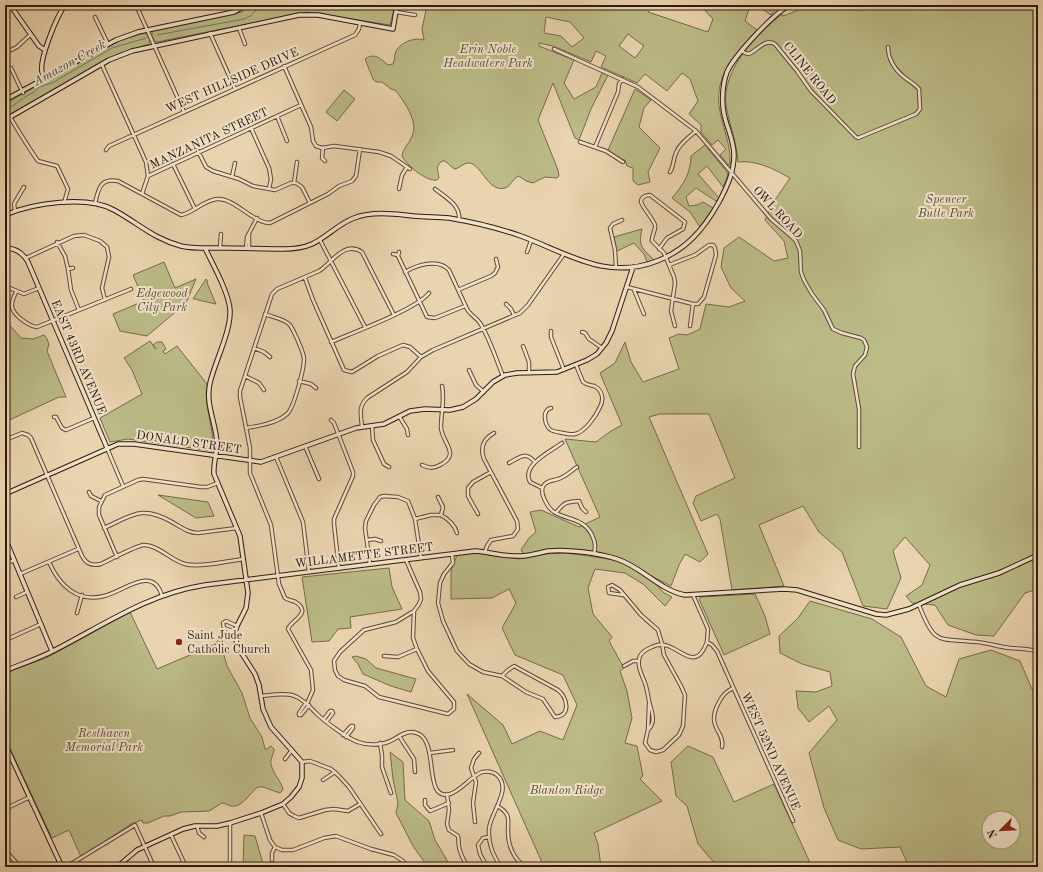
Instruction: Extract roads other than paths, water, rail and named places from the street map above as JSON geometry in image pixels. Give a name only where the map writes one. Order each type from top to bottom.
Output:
[{"type":"street","points":[[10,5],[40,47],[45,50]]},
{"type":"street","points":[[45,78],[42,70],[45,50],[64,5]]},
{"type":"street","points":[[150,5],[136,6],[184,112]]},
{"type":"street","points":[[5,100],[108,44],[127,36],[234,12],[246,5]]},
{"type":"street","points":[[5,120],[102,65],[124,54],[154,45],[305,15],[318,15],[393,29],[397,5]]},
{"type":"street","points":[[5,215],[35,206],[64,203],[95,203],[114,210],[163,240],[183,246],[205,248],[296,248],[312,244],[320,240],[340,224],[353,218],[367,214],[384,214],[459,220],[502,230],[591,264],[616,268],[633,267],[652,263],[666,258],[686,246],[707,223],[727,188],[732,173],[734,153],[723,108],[723,95],[727,73],[732,62],[773,17],[790,5]]},
{"type":"street","points":[[396,12],[415,15]]},
{"type":"street","points":[[96,17],[108,44]]},
{"type":"street","name":"WEST HILLSIDE DRIVE","points":[[106,150],[109,146],[355,35],[359,29],[360,23]]},
{"type":"street","points":[[239,28],[245,44]]},
{"type":"street","points":[[5,53],[17,48],[30,34]]},
{"type":"street","points":[[210,34],[235,89]]},
{"type":"street","name":"CLINE ROAD","points":[[742,51],[745,54],[749,54],[768,42],[775,44],[811,91],[858,138],[916,114],[920,109],[919,89],[905,78],[896,68],[889,57],[888,47]]},
{"type":"street","points":[[554,49],[622,79],[651,96],[696,131],[732,173]]},
{"type":"street","points":[[102,65],[146,162],[148,176],[142,194]]},
{"type":"street","points":[[284,66],[311,127],[313,143],[318,147],[323,148],[334,146],[387,154],[409,168],[402,175],[399,189]]},
{"type":"street","points":[[11,68],[22,92]]},
{"type":"street","points":[[595,147],[622,79]]},
{"type":"street","name":"MANZANITA STREET","points":[[148,176],[301,105]]},
{"type":"street","name":"MANZANITA STREET","points":[[277,116],[287,141]]},
{"type":"street","points":[[10,117],[24,142],[32,150],[38,161],[56,166],[59,169],[68,189],[64,203]]},
{"type":"street","points":[[251,128],[269,168],[271,179],[269,189]]},
{"type":"street","points":[[670,172],[677,149],[696,131]]},
{"type":"street","points":[[580,142],[606,151],[619,161],[623,162]]},
{"type":"street","points":[[323,148],[322,157],[325,161]]},
{"type":"street","points":[[95,203],[100,186],[108,180],[118,180],[181,215],[212,200],[222,199],[265,222],[273,222],[328,194],[339,186],[350,183],[356,175],[360,149]]},
{"type":"street","points":[[198,152],[208,169],[216,173],[232,177],[253,186],[276,190],[294,183],[302,187],[310,202]]},
{"type":"street","points":[[294,183],[297,162]]},
{"type":"street","points":[[232,177],[235,163]]},
{"type":"street","points":[[173,164],[195,209]]},
{"type":"street","name":"OWL ROAD","points":[[732,173],[771,219],[796,241],[800,251],[801,272],[804,280],[824,310],[833,329],[861,338],[866,343],[867,350],[855,366],[853,374],[859,409],[859,447]]},
{"type":"street","points":[[15,211],[14,204],[24,187]]},
{"type":"street","points":[[435,189],[458,208],[459,220]]},
{"type":"street","points":[[660,249],[667,238],[683,229],[684,222],[650,195],[648,195],[642,198],[641,204],[654,224],[655,230],[651,239],[653,244],[660,249],[666,258],[675,280],[671,311],[675,326]]},
{"type":"street","points":[[248,248],[246,238],[257,218]]},
{"type":"street","points":[[616,268],[615,250],[610,228],[622,220]]},
{"type":"street","points":[[220,248],[221,234]]},
{"type":"street","points":[[5,248],[17,250],[26,258],[57,242],[79,235],[97,239],[104,244],[108,251],[109,257],[102,288],[105,300]]},
{"type":"street","points":[[320,240],[365,327]]},
{"type":"street","points":[[527,252],[531,241]]},
{"type":"street","points":[[57,242],[65,256],[71,290],[78,310]]},
{"type":"street","points":[[626,286],[693,304],[698,304],[704,297],[716,254],[715,248],[713,245],[709,245],[695,255],[669,265]]},
{"type":"street","points":[[117,867],[132,853],[187,827],[217,826],[230,823],[262,813],[283,804],[299,788],[302,778],[302,762],[271,727],[263,709],[262,696],[255,674],[237,646],[235,632],[248,601],[247,580],[240,536],[218,483],[214,469],[217,443],[208,389],[229,323],[230,311],[228,300],[205,248]]},
{"type":"street","points":[[307,704],[313,690],[310,670],[288,629],[290,624],[300,618],[301,609],[296,602],[288,600],[284,597],[280,588],[272,530],[250,473],[250,448],[240,395],[271,296],[274,292],[319,272],[336,255],[344,250],[353,248],[362,252],[394,314]]},
{"type":"street","points":[[393,254],[398,254],[419,301],[426,314],[431,318],[437,318],[465,306]]},
{"type":"street","points":[[362,427],[360,409],[365,400],[407,372],[421,357],[433,350],[524,310],[564,254]]},
{"type":"street","name":"EAST 43RD AVENUE","points":[[26,258],[123,486]]},
{"type":"street","points":[[458,290],[493,275],[498,267],[496,259]]},
{"type":"street","points":[[405,272],[421,266],[438,264],[443,265],[449,270],[465,306],[479,321],[503,376]]},
{"type":"street","name":"DONALD STREET","points":[[5,494],[118,444],[134,444],[261,462],[338,434],[362,427],[384,424],[399,416],[418,409],[443,410],[463,407],[476,399],[493,382],[503,376],[513,373],[529,372],[551,373],[564,370],[592,358],[606,343],[612,330],[633,267]]},
{"type":"street","points":[[68,269],[73,268]]},
{"type":"street","points":[[305,278],[342,367],[348,372],[354,371],[378,356],[403,345],[410,347],[421,357]]},
{"type":"street","points":[[5,286],[20,294],[26,294],[40,288]]},
{"type":"street","points":[[16,292],[12,302],[12,309],[15,314],[31,326],[37,326],[131,289]]},
{"type":"street","points":[[634,289],[644,314]]},
{"type":"street","points":[[331,342],[408,308],[426,297],[429,293]]},
{"type":"street","points":[[506,304],[514,315]]},
{"type":"street","points":[[690,326],[693,304]]},
{"type":"street","points":[[246,428],[259,426],[281,418],[287,414],[293,406],[304,358],[292,328],[286,322],[265,314]]},
{"type":"street","points":[[551,331],[551,337],[564,370]]},
{"type":"street","points":[[582,332],[602,348]]},
{"type":"street","points":[[523,346],[529,362],[529,372]]},
{"type":"street","points":[[254,348],[264,352],[270,357]]},
{"type":"street","points":[[551,408],[545,412],[546,422],[550,429],[574,434],[581,431],[596,414],[602,399],[599,389],[583,382],[576,365]]},
{"type":"street","points":[[469,370],[476,385],[484,392]]},
{"type":"street","points":[[245,376],[259,383],[264,390]]},
{"type":"street","points":[[299,381],[311,384],[316,388]]},
{"type":"street","points":[[422,465],[428,468],[434,468],[445,463],[449,457],[449,448],[441,430],[444,395],[442,386]]},
{"type":"street","points":[[54,416],[62,428],[66,430],[94,418]]},
{"type":"street","points":[[399,416],[407,429],[408,435]]},
{"type":"street","points":[[331,420],[334,423],[353,472],[353,476],[334,519],[339,569]]},
{"type":"street","points":[[372,426],[374,442],[384,464],[390,467]]},
{"type":"street","points":[[5,440],[22,433],[28,435],[47,475],[78,549],[85,561],[93,565],[101,564],[144,545],[153,547],[185,564],[197,565],[244,559]]},
{"type":"street","points":[[485,552],[491,540],[513,536],[516,534],[518,528],[517,520],[482,453],[482,448],[486,439],[494,433]]},
{"type":"street","points":[[542,488],[531,484],[528,478],[528,471],[535,462],[562,443]]},
{"type":"street","points":[[305,446],[319,479]]},
{"type":"street","points":[[509,463],[524,456],[530,457],[535,462]]},
{"type":"street","points":[[276,457],[303,522],[309,573]]},
{"type":"street","points":[[542,488],[547,483],[560,478],[576,467]]},
{"type":"street","points":[[478,514],[468,496],[468,488],[473,482],[491,472]]},
{"type":"street","points":[[117,557],[98,511],[101,501],[105,495],[143,478],[207,487],[218,483]]},
{"type":"street","points":[[542,488],[544,497],[549,507],[556,513],[578,521],[586,526],[595,542],[594,554]]},
{"type":"street","points":[[89,492],[91,496],[101,501]]},
{"type":"street","points":[[370,565],[365,528],[366,521],[380,497],[388,496],[403,498],[408,501],[415,519],[421,558]]},
{"type":"street","points":[[438,497],[443,507],[441,516]]},
{"type":"street","points":[[556,513],[561,506],[569,502],[579,501],[582,508],[586,512]]},
{"type":"street","points":[[104,528],[147,512],[161,516],[192,533],[198,534],[237,528]]},
{"type":"street","points":[[415,519],[431,515],[441,516],[447,519],[457,533]]},
{"type":"street","points":[[5,538],[52,651]]},
{"type":"street","points":[[367,540],[375,539],[381,541]]},
{"type":"street","points":[[20,574],[78,549]]},
{"type":"street","name":"WILLAMETTE STREET","points":[[5,671],[52,651],[137,605],[162,596],[196,587],[475,551],[512,556],[525,556],[558,550],[594,554],[624,561],[669,590],[680,594],[693,596],[784,589],[797,590],[876,614],[886,615],[909,609],[960,585],[999,573],[1038,555]]},
{"type":"street","points":[[452,555],[453,563],[444,574],[438,587],[438,603],[443,621],[455,647],[464,659],[483,672],[502,676],[526,692],[543,699],[556,717],[562,714],[567,707],[565,698],[559,690],[514,666],[502,676]]},
{"type":"street","points":[[5,564],[14,560]]},
{"type":"street","points":[[406,560],[421,594],[420,604],[414,611],[396,622],[364,630],[340,652],[334,661],[335,670],[338,676],[344,680],[365,686],[380,697],[443,714],[451,712],[455,707],[454,700],[428,672],[417,649],[413,638],[414,611]]},
{"type":"street","points":[[49,562],[53,572],[61,583],[70,590],[82,596],[104,596],[126,586],[145,580],[153,582],[157,585],[162,596]]},
{"type":"street","points":[[623,594],[609,593],[608,587],[610,585],[614,586],[623,594],[641,615],[658,630],[662,644],[663,653],[685,695],[683,726],[676,739],[665,749],[659,752],[650,750],[646,744],[650,704],[638,661],[644,651],[656,645],[662,644],[669,645],[686,657],[690,658],[700,655],[707,642],[708,634],[707,626],[693,596]]},
{"type":"street","points":[[16,597],[27,592]]},
{"type":"street","points":[[76,614],[82,596]]},
{"type":"street","points":[[919,605],[925,620],[938,638],[954,641],[978,642],[1038,652]]},
{"type":"street","points":[[408,615],[412,614],[414,619]]},
{"type":"street","points":[[235,632],[224,628],[223,624],[226,621],[237,626]]},
{"type":"street","points":[[5,637],[7,639],[10,638],[41,624]]},
{"type":"street","name":"WEST 52ND AVENUE","points":[[707,642],[712,644],[716,649],[793,821]]},
{"type":"street","points":[[384,656],[398,657],[417,649]]},
{"type":"street","points":[[624,666],[633,661],[638,661]]},
{"type":"street","name":"WEST 52ND AVENUE","points":[[722,747],[722,742],[714,722],[714,713],[723,695],[733,688]]},
{"type":"street","points":[[262,696],[286,694],[293,695],[307,704],[345,736],[358,743],[368,744],[385,742],[407,732],[413,732],[424,737],[430,753],[434,787],[440,793],[447,794],[456,790],[481,772],[487,771],[494,773],[500,778],[502,791],[491,820],[489,837],[492,850],[501,867]]},
{"type":"street","points":[[399,736],[414,759],[415,772]]},
{"type":"street","points":[[380,743],[382,767],[391,793]]},
{"type":"street","points":[[5,744],[62,867]]},
{"type":"street","points":[[285,759],[292,750]]},
{"type":"street","points":[[430,753],[453,750]]},
{"type":"street","points":[[475,822],[473,803],[477,784],[471,770],[471,766],[474,758],[479,753]]},
{"type":"street","points":[[302,762],[310,761],[335,772],[345,781],[381,834]]},
{"type":"street","points":[[324,780],[335,772]]},
{"type":"street","points":[[447,794],[447,826],[451,832],[458,836],[459,848],[465,864],[469,867]]},
{"type":"street","points":[[5,809],[30,797]]},
{"type":"street","points":[[425,800],[425,805],[430,811],[448,803]]},
{"type":"street","points":[[283,804],[289,813],[299,818],[317,811],[329,809],[348,811],[360,804]]},
{"type":"street","points":[[497,806],[505,812],[508,817],[508,839],[512,853],[525,867]]},
{"type":"street","points":[[262,813],[270,840],[275,847],[282,850],[290,851],[324,838],[336,836],[371,849],[394,855],[403,861],[407,867]]},
{"type":"street","points":[[230,823],[230,867]]},
{"type":"street","points":[[66,867],[135,825],[154,867]]},
{"type":"street","points":[[197,826],[199,833],[204,837]]},
{"type":"street","points":[[171,834],[186,867]]},
{"type":"street","points":[[487,867],[479,852],[478,845],[483,838],[489,837]]},
{"type":"street","points":[[272,860],[272,853],[275,847]]},
{"type":"street","points":[[5,850],[20,867]]},
{"type":"waterway","name":"Amazon Creek","points":[[157,35],[248,18],[259,8],[266,5]]},
{"type":"waterway","name":"Amazon Creek","points":[[275,5],[285,5]]},
{"type":"waterway","name":"Amazon Creek","points":[[339,5],[344,7],[362,5]]},
{"type":"waterway","name":"Amazon Creek","points":[[5,111],[34,92],[39,87],[52,83],[112,48],[146,38]]},
{"type":"place","name":"Saint Jude Catholic Church","points":[[179,642]]},
{"type":"park label","name":"Erin Noble Headwaters Park","points":[[488,56]]},
{"type":"park label","name":"Spencer Butte Park","points":[[946,206]]},
{"type":"park label","name":"Edgewood City Park","points":[[162,300]]},
{"type":"park label","name":"Resthaven Memorial Park","points":[[104,740]]},
{"type":"park label","name":"Blanton Ridge","points":[[567,790]]}]
